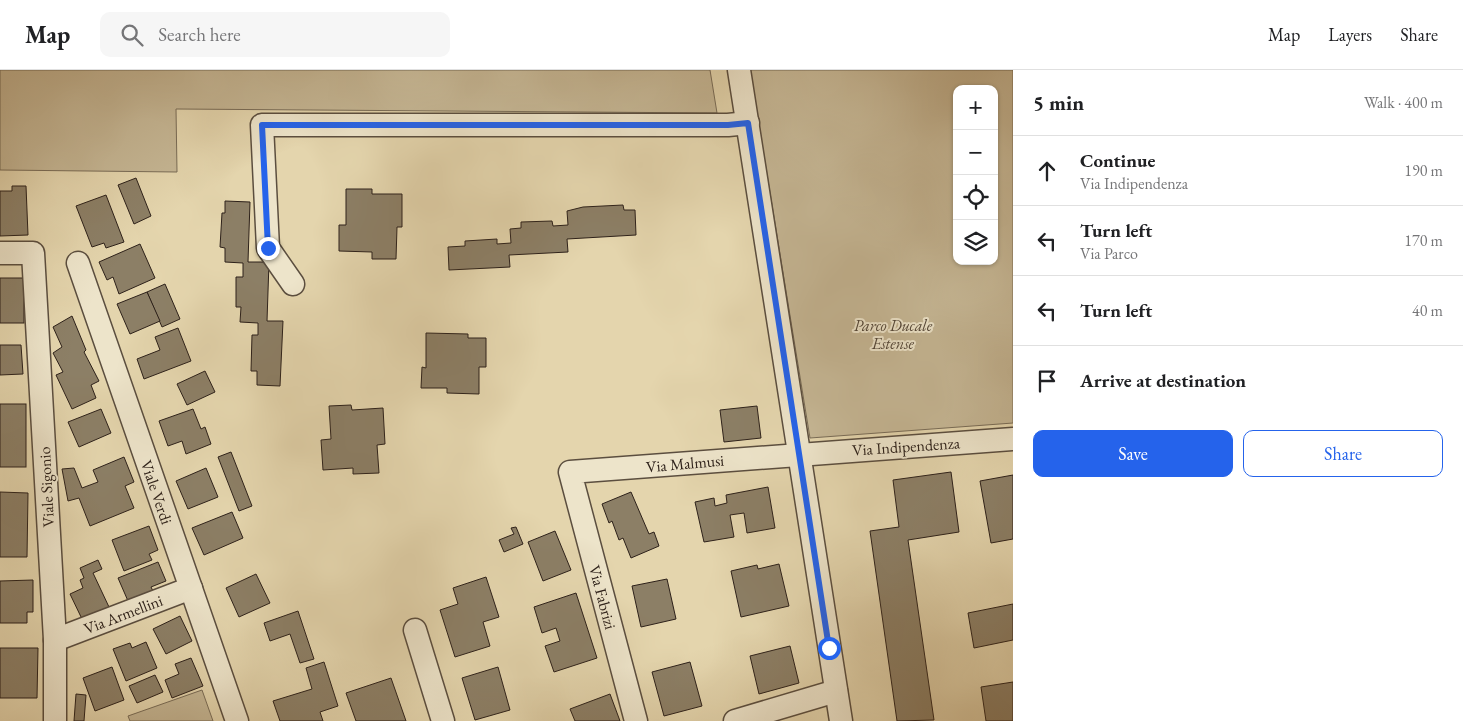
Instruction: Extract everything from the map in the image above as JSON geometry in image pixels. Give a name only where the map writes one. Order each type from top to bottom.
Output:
[{"type":"street","points":[[739,70],[738,124],[799,453],[841,721]]},
{"type":"street","points":[[293,284],[268,248],[262,125],[738,124]]},
{"type":"street","name":"Viale Sigonio","points":[[0,253],[33,253],[55,640],[55,721]]},
{"type":"street","name":"Viale Verdi","points":[[78,263],[238,721]]},
{"type":"street","name":"Via Indipendenza","points":[[799,453],[1013,439]]},
{"type":"street","name":"Via Malmusi","points":[[570,472],[799,453]]},
{"type":"street","name":"Via Fabrizi","points":[[570,472],[636,721]]},
{"type":"street","name":"Via Armellini","points":[[55,640],[190,588]]},
{"type":"street","points":[[415,630],[443,721]]},
{"type":"street","points":[[735,721],[836,691]]},
{"type":"green space","points":[[0,70],[710,70],[717,113],[176,109],[177,172],[0,170]]},
{"type":"green space","name":"Parco Ducale Estense","points":[[750,70],[1013,70],[1013,423],[810,438]]},
{"type":"green space","points":[[202,690],[213,721],[130,721],[128,716]]},
{"type":"building","points":[[136,178],[151,216],[134,224],[118,185]]},
{"type":"building","points":[[12,186],[26,186],[28,235],[0,236],[0,191],[12,191]]},
{"type":"building","points":[[346,189],[372,189],[372,194],[402,194],[402,227],[397,227],[396,259],[372,259],[372,252],[339,251],[339,225],[346,225]]},
{"type":"building","points":[[106,195],[124,242],[106,248],[104,243],[92,247],[76,206]]},
{"type":"building","points":[[225,201],[250,202],[248,262],[269,262],[267,321],[283,321],[280,386],[257,385],[257,371],[251,371],[252,335],[258,335],[258,323],[240,322],[241,307],[236,307],[236,277],[243,277],[243,263],[225,262],[225,248],[220,247],[222,213],[225,213]]},
{"type":"building","points":[[623,205],[624,210],[635,210],[636,235],[567,239],[568,252],[509,255],[510,267],[449,270],[448,247],[465,246],[465,241],[497,239],[497,244],[511,243],[510,229],[521,228],[521,222],[552,221],[553,226],[568,225],[567,211],[583,207]]},
{"type":"building","points":[[140,244],[155,278],[119,294],[113,277],[107,280],[99,262]]},
{"type":"building","points":[[0,278],[24,278],[24,323],[0,323]]},
{"type":"building","points":[[165,284],[180,319],[162,327],[147,292]]},
{"type":"building","points":[[147,292],[160,321],[130,334],[117,304]]},
{"type":"building","points":[[72,316],[86,350],[84,352],[99,381],[91,385],[96,398],[72,409],[56,375],[63,372],[53,353],[62,347],[53,327]]},
{"type":"building","points":[[178,328],[191,361],[144,379],[137,359],[160,350],[155,337]]},
{"type":"building","points":[[426,333],[468,334],[468,338],[486,338],[486,367],[479,367],[479,394],[447,393],[447,388],[421,388],[422,367],[426,368]]},
{"type":"building","points":[[0,345],[21,345],[23,374],[0,375]]},
{"type":"building","points":[[205,371],[215,392],[187,405],[177,384]]},
{"type":"building","points":[[0,404],[26,404],[26,467],[0,467]]},
{"type":"building","points":[[351,405],[352,410],[383,408],[385,444],[377,445],[379,473],[353,474],[353,468],[323,470],[321,440],[331,439],[329,406]]},
{"type":"building","points":[[757,406],[761,438],[724,442],[720,410]]},
{"type":"building","points":[[101,409],[111,433],[79,447],[68,422]]},
{"type":"building","points":[[193,409],[201,429],[205,427],[211,444],[186,454],[182,441],[168,446],[159,421]]},
{"type":"building","points":[[231,452],[252,506],[239,511],[218,457]]},
{"type":"building","points":[[124,457],[134,482],[125,486],[134,508],[90,526],[79,498],[68,501],[62,469],[74,468],[82,488],[98,482],[93,470]]},
{"type":"building","points":[[206,468],[218,497],[188,509],[176,481]]},
{"type":"building","points":[[951,472],[959,532],[908,540],[934,720],[897,721],[870,531],[899,527],[893,480]]},
{"type":"building","points":[[1013,475],[1013,539],[991,543],[980,481]]},
{"type":"building","points":[[768,487],[775,528],[747,533],[744,513],[730,515],[734,537],[704,542],[695,502],[714,498],[715,506],[727,503],[726,495]]},
{"type":"building","points":[[0,492],[28,493],[27,557],[0,557]]},
{"type":"building","points":[[631,492],[649,534],[654,532],[659,546],[631,558],[623,538],[619,540],[612,521],[609,523],[602,504]]},
{"type":"building","points":[[232,512],[243,538],[204,555],[192,528]]},
{"type":"building","points":[[149,526],[158,550],[149,554],[152,560],[124,571],[112,540]]},
{"type":"building","points":[[516,527],[523,544],[504,552],[499,540],[514,534],[511,528]]},
{"type":"building","points":[[555,531],[571,570],[543,581],[528,542]]},
{"type":"building","points":[[98,560],[102,569],[93,573],[109,607],[82,619],[70,594],[83,588],[80,580],[84,578],[80,568]]},
{"type":"building","points":[[158,562],[166,581],[151,587],[153,591],[128,601],[118,578]]},
{"type":"building","points":[[779,564],[789,606],[741,617],[731,571],[757,565],[758,569]]},
{"type":"building","points":[[256,574],[270,603],[239,617],[226,588]]},
{"type":"building","points":[[486,577],[499,617],[483,622],[490,646],[455,657],[440,610],[458,604],[453,588]]},
{"type":"building","points":[[667,579],[676,619],[641,627],[632,586]]},
{"type":"building","points":[[33,580],[33,612],[27,612],[27,623],[0,623],[0,581]]},
{"type":"building","points":[[576,593],[597,658],[554,672],[545,646],[560,641],[556,628],[542,633],[534,607]]},
{"type":"building","points":[[1013,604],[1013,640],[974,648],[968,613]]},
{"type":"building","points":[[298,611],[314,659],[300,663],[290,634],[270,641],[264,623]]},
{"type":"building","points":[[180,616],[192,641],[166,654],[153,629]]},
{"type":"building","points":[[146,642],[157,668],[126,681],[113,649],[130,643],[132,648]]},
{"type":"building","points":[[790,646],[799,683],[759,694],[750,656]]},
{"type":"building","points":[[0,648],[38,648],[37,698],[0,698]]},
{"type":"building","points":[[191,658],[203,686],[172,698],[165,680],[179,674],[175,664]]},
{"type":"building","points":[[324,662],[338,706],[320,712],[323,721],[280,721],[273,701],[312,689],[306,668]]},
{"type":"building","points":[[690,662],[702,706],[664,716],[652,672]]},
{"type":"building","points":[[112,667],[124,700],[95,711],[83,678]]},
{"type":"building","points":[[498,667],[510,710],[475,720],[462,678]]},
{"type":"building","points":[[155,675],[163,692],[137,703],[129,686]]},
{"type":"building","points":[[391,678],[406,721],[356,721],[346,693]]},
{"type":"building","points":[[1013,682],[1013,721],[986,721],[981,687]]},
{"type":"building","points":[[76,694],[86,695],[84,721],[74,721]]},
{"type":"building","points":[[610,694],[620,721],[575,721],[570,709]]},
{"type":"route","points":[[268,248],[262,125],[728,125],[748,123],[829,648]]}]
